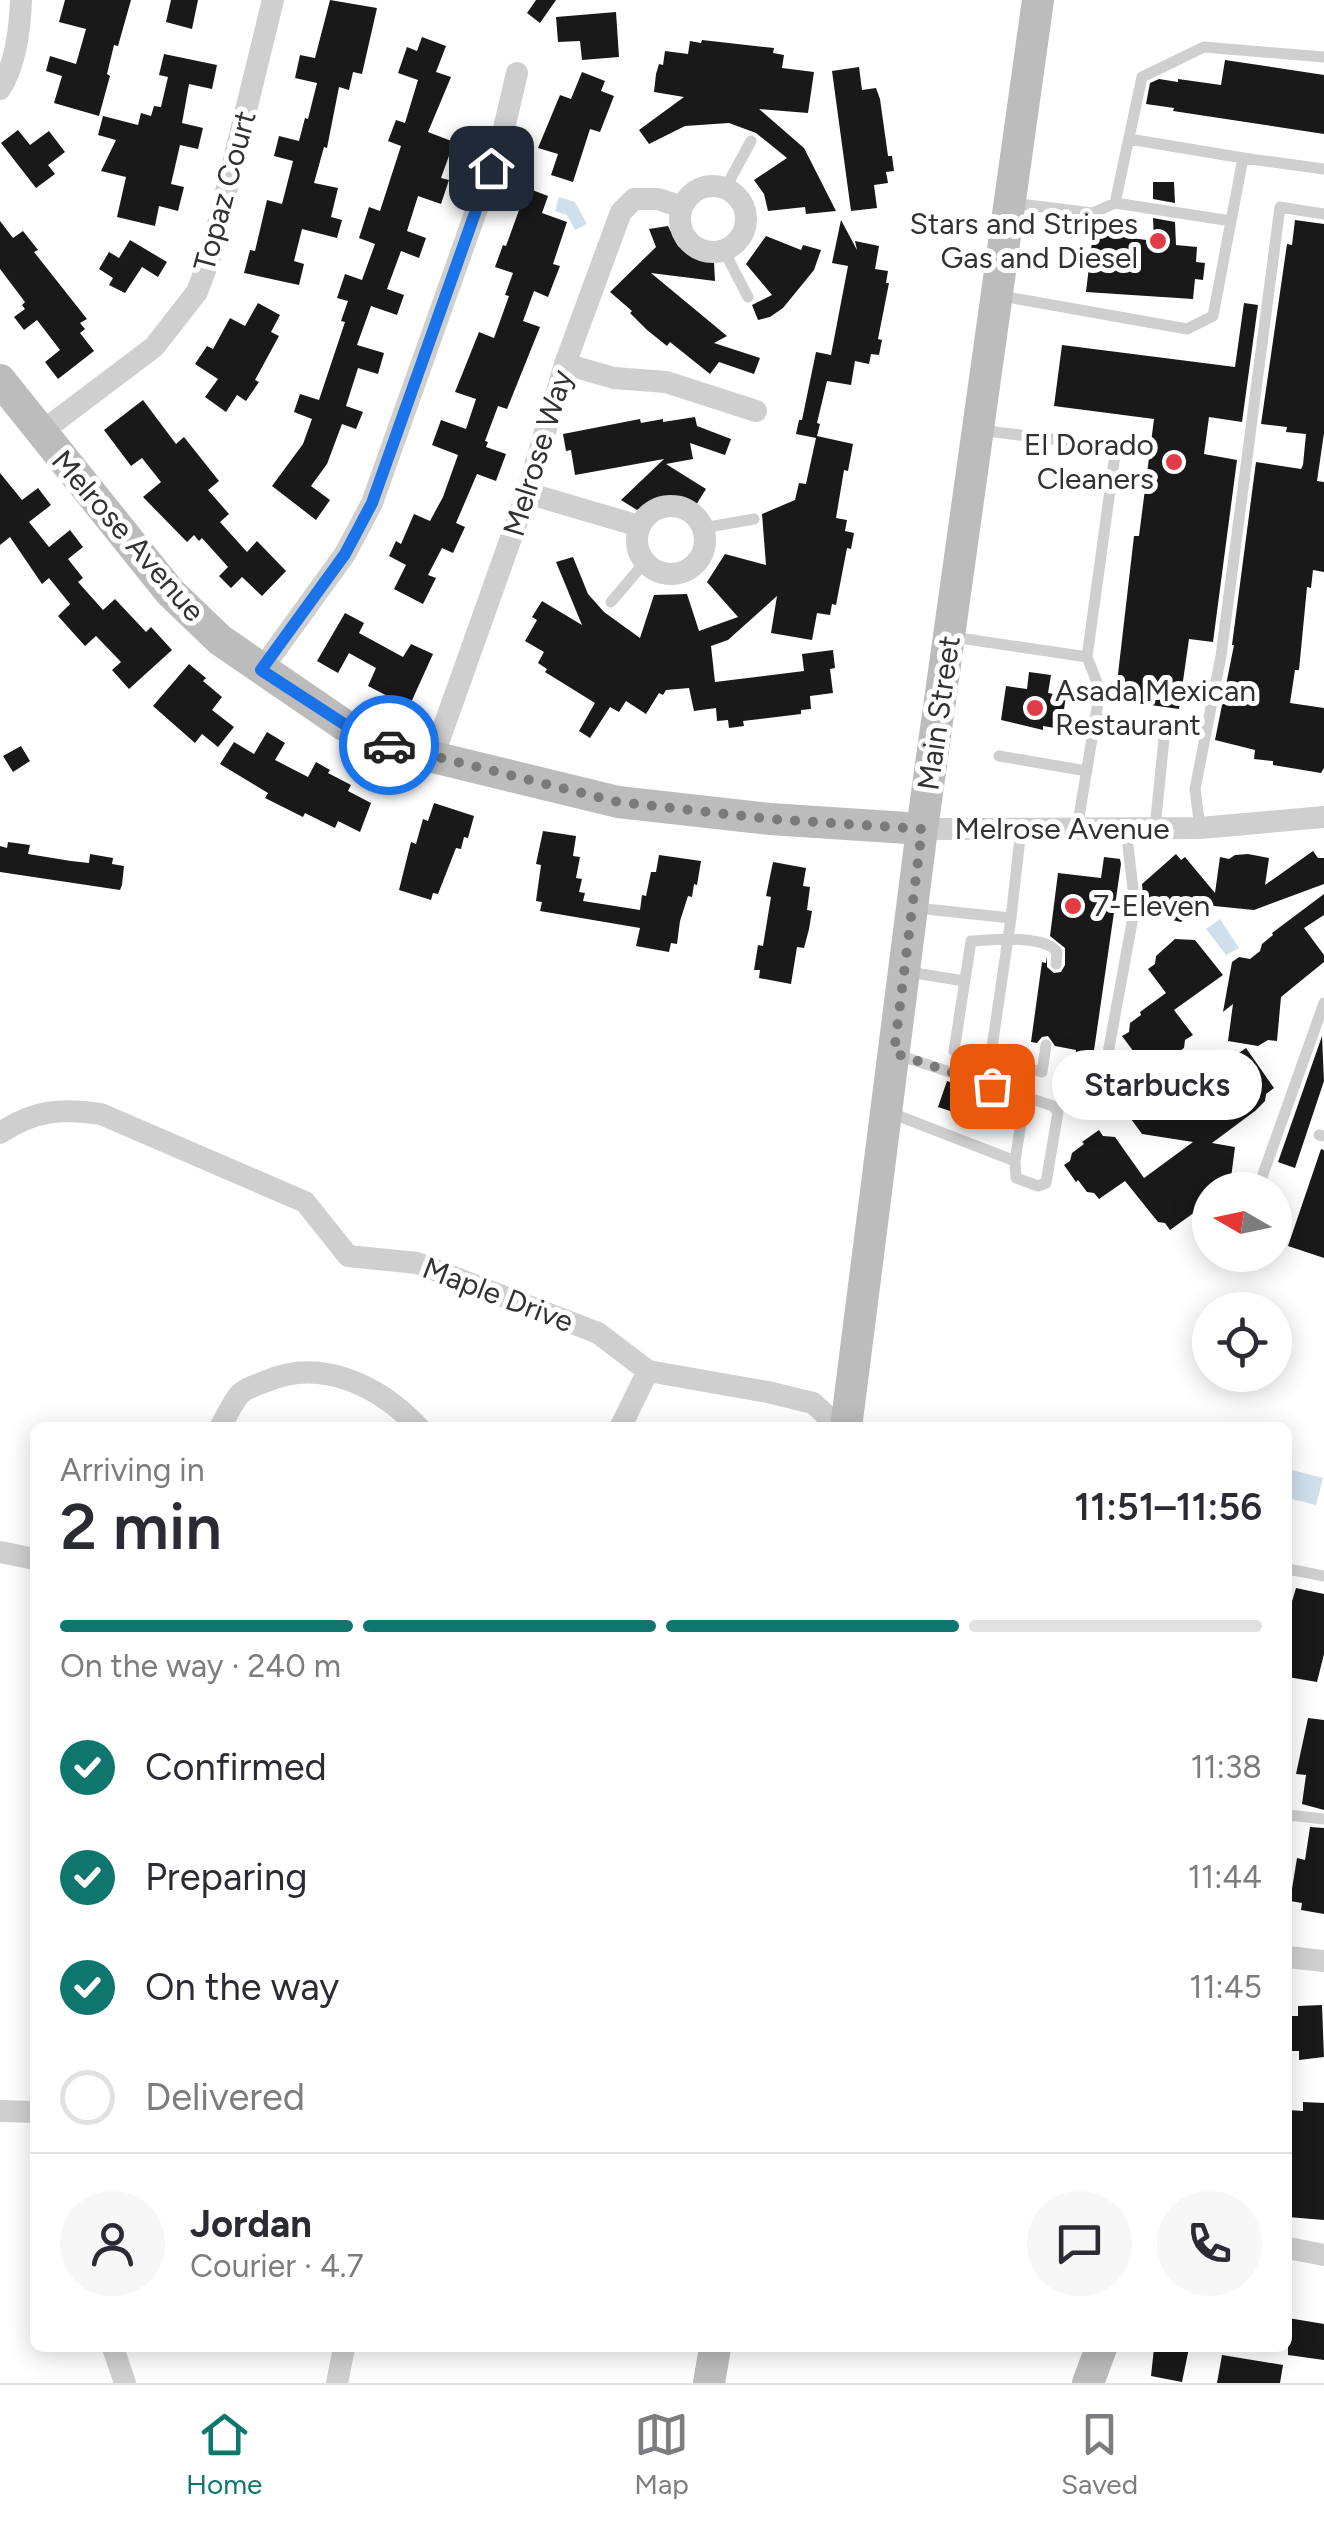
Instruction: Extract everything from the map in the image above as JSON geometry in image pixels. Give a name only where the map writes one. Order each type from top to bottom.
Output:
[{"type":"main road","name":"Main Street","points":[[844,1422],[1038,0]]},
{"type":"main road","name":"Melrose Avenue","points":[[0,380],[170,592],[213,634],[344,724],[392,746],[432,758],[618,802],[770,819],[922,829]]},
{"type":"main road","points":[[710,2383],[714,2352]]},
{"type":"main road","points":[[1088,2383],[1099,2352]]},
{"type":"street","points":[[0,89],[20,31],[21,0]]},
{"type":"street","name":"Topaz Court","points":[[40,433],[154,347],[197,292],[210,257],[273,0]]},
{"type":"street","points":[[261,670],[345,554],[372,503],[501,141],[517,73]]},
{"type":"street","points":[[700,188],[726,188],[743,203],[746,226],[742,236],[724,250],[713,252],[693,246],[681,228],[682,207],[700,188]]},
{"type":"street","name":"Melrose Way","points":[[432,758],[527,493],[564,364],[621,212],[634,199],[658,199],[682,207]]},
{"type":"street","points":[[564,364],[614,378],[666,382],[756,411]]},
{"type":"street","points":[[527,493],[639,526]]},
{"type":"street","points":[[666,506],[688,510],[703,528],[704,548],[692,566],[673,574],[662,573],[644,562],[636,545],[645,516],[666,506]]},
{"type":"street","name":"Melrose Avenue","points":[[922,829],[1200,828],[1324,817]]},
{"type":"street","name":"Maple Drive","points":[[0,1132],[33,1114],[76,1110],[101,1114],[305,1202],[348,1256],[417,1263],[598,1333],[648,1371],[813,1404],[836,1422]]},
{"type":"street","points":[[224,1422],[241,1392],[302,1370],[332,1373],[398,1404],[414,1422]]},
{"type":"street","points":[[623,1422],[648,1371]]},
{"type":"street","points":[[0,1552],[30,1558]]},
{"type":"street","points":[[1292,1957],[1324,1961]]},
{"type":"street","points":[[0,2111],[30,2112]]},
{"type":"street","points":[[1292,2249],[1324,2255]]},
{"type":"street","points":[[114,2352],[125,2383]]},
{"type":"street","points":[[337,2383],[343,2352]]},
{"type":"lane","points":[[1115,203],[1142,77],[1204,47],[1324,57]]},
{"type":"lane","points":[[1129,139],[1324,169]]},
{"type":"lane","points":[[726,188],[751,141]]},
{"type":"lane","points":[[997,296],[1187,329],[1213,316],[1243,158]]},
{"type":"lane","points":[[1010,202],[1093,213],[1115,203],[1231,221]]},
{"type":"lane","points":[[1200,828],[1194,789],[1221,656],[1280,207],[1324,214]]},
{"type":"lane","points":[[724,250],[748,297]]},
{"type":"lane","points":[[978,430],[1116,448],[1087,657],[1100,690],[1077,828]]},
{"type":"lane","points":[[703,528],[754,519]]},
{"type":"lane","points":[[611,602],[644,562]]},
{"type":"lane","points":[[950,637],[1087,657]]},
{"type":"lane","points":[[1096,718],[1166,729],[1155,828]]},
{"type":"lane","points":[[1000,756],[1087,771]]},
{"type":"lane","points":[[1098,1108],[1135,906],[1126,828]]},
{"type":"lane","points":[[990,1061],[1021,829]]},
{"type":"lane","points":[[913,908],[1011,918]]},
{"type":"lane","points":[[1046,1045],[1042,1072],[954,1051],[971,941],[1009,939],[1054,946],[1058,952],[1056,964]]},
{"type":"lane","points":[[905,971],[964,982]]},
{"type":"lane","points":[[1264,1172],[1324,1003]]},
{"type":"lane","points":[[894,1053],[1053,1106],[1058,1112],[1046,1183],[1038,1186],[1016,1178],[1025,1097]]},
{"type":"lane","points":[[886,1112],[1015,1160]]},
{"type":"lane","points":[[1292,1570],[1324,1576]]},
{"type":"lane","points":[[1292,1815],[1324,1820]]},
{"type":"water","points":[[559,197],[575,202],[587,224],[575,230],[567,215],[555,211]]},
{"type":"water","points":[[1220,919],[1239,948],[1226,955],[1206,929]]},
{"type":"water","points":[[1292,1470],[1323,1478],[1316,1505],[1292,1499]]},
{"type":"building","points":[[65,0],[131,0],[118,46],[114,45],[99,116],[54,103],[62,76],[46,71],[50,56],[76,64],[86,29],[59,22]]},
{"type":"building","points":[[171,0],[198,0],[192,29],[166,22]]},
{"type":"building","points":[[330,0],[377,8],[362,74],[353,72],[349,90],[339,87],[327,148],[324,147],[314,183],[338,188],[331,217],[342,220],[337,238],[302,229],[294,261],[304,264],[299,285],[244,273],[250,250],[255,251],[267,200],[282,204],[293,161],[274,156],[279,136],[299,141],[305,118],[308,119],[317,83],[295,78],[300,55],[315,58]]},
{"type":"building","points":[[536,0],[556,0],[540,23],[527,13]]},
{"type":"building","points":[[616,12],[619,57],[582,60],[580,41],[558,42],[556,17]]},
{"type":"building","points":[[422,37],[446,46],[436,72],[451,77],[428,132],[454,142],[441,178],[449,180],[441,204],[418,196],[407,231],[426,238],[419,258],[401,251],[387,289],[404,295],[397,315],[371,306],[357,345],[384,353],[378,374],[358,368],[346,406],[363,412],[356,429],[342,424],[327,464],[311,486],[330,500],[316,520],[272,486],[303,444],[312,419],[294,412],[300,394],[319,400],[345,322],[341,321],[348,301],[337,298],[345,274],[362,280],[375,244],[359,238],[369,207],[380,211],[401,146],[388,141],[396,120],[405,123],[418,80],[398,73],[407,47],[417,51]]},
{"type":"building","points":[[690,41],[774,48],[773,53],[784,55],[782,68],[814,72],[808,113],[759,109],[804,148],[836,211],[806,214],[805,207],[768,211],[764,194],[754,180],[787,158],[756,133],[729,123],[685,126],[649,144],[639,130],[684,97],[654,92],[665,51],[688,54]]},
{"type":"building","points":[[164,54],[217,65],[212,89],[189,84],[182,123],[203,128],[198,149],[180,145],[171,184],[184,187],[178,211],[159,206],[155,226],[117,217],[126,177],[101,171],[116,140],[98,135],[103,116],[138,125],[141,113],[151,116],[154,106],[161,107],[168,77],[159,75]]},
{"type":"building","points":[[1225,60],[1324,75],[1324,134],[1146,104],[1150,83],[1159,79],[1221,85]]},
{"type":"building","points":[[859,67],[862,90],[876,88],[880,99],[888,156],[892,156],[894,171],[886,172],[888,183],[874,185],[877,208],[851,211],[832,71]]},
{"type":"building","points":[[582,72],[605,81],[601,91],[614,96],[600,132],[590,129],[573,182],[551,175],[558,154],[538,148],[560,95],[571,99]]},
{"type":"building","points":[[18,130],[30,145],[49,131],[65,152],[48,165],[55,174],[36,188],[1,143]]},
{"type":"building","points":[[1153,182],[1174,182],[1175,203],[1153,199]]},
{"type":"building","points":[[527,188],[548,196],[542,213],[567,222],[553,264],[560,266],[548,297],[534,291],[523,321],[540,327],[507,409],[498,406],[485,441],[486,447],[506,454],[496,481],[477,474],[456,523],[465,527],[453,553],[442,548],[428,575],[436,578],[423,604],[394,589],[406,565],[389,556],[396,541],[401,544],[414,514],[430,521],[443,497],[458,455],[432,445],[441,420],[466,429],[476,399],[455,392],[479,332],[494,338],[509,296],[505,295],[513,273],[495,267]]},
{"type":"building","points":[[1153,218],[1175,222],[1176,245],[1197,247],[1196,262],[1205,263],[1203,280],[1195,279],[1193,299],[1086,292],[1093,233],[1154,241]]},
{"type":"building","points":[[841,220],[857,250],[855,241],[879,246],[875,269],[888,271],[889,283],[878,339],[882,340],[879,355],[871,354],[869,364],[855,361],[851,385],[827,381],[817,423],[817,436],[853,444],[836,518],[847,520],[845,531],[854,533],[851,549],[847,548],[836,605],[832,604],[830,615],[817,613],[812,640],[771,633],[777,596],[728,640],[711,646],[715,682],[804,671],[802,654],[833,650],[833,693],[810,696],[811,709],[801,710],[801,714],[743,721],[744,726],[729,728],[728,720],[717,721],[716,708],[694,711],[689,688],[666,690],[663,695],[659,693],[646,714],[626,701],[619,712],[610,707],[590,738],[579,731],[595,703],[545,672],[547,669],[538,663],[544,652],[525,641],[542,601],[582,625],[556,562],[573,557],[588,594],[604,612],[640,638],[654,595],[687,594],[699,631],[738,617],[707,582],[725,554],[766,565],[762,514],[795,500],[799,483],[806,484],[816,438],[796,434],[816,352],[831,355],[848,266],[832,263]]},
{"type":"building","points":[[1295,220],[1324,224],[1324,433],[1317,481],[1324,482],[1324,572],[1313,570],[1311,588],[1307,587],[1299,670],[1295,670],[1290,703],[1324,708],[1321,773],[1273,765],[1273,761],[1254,759],[1255,750],[1215,740],[1234,645],[1256,462],[1301,469],[1303,465],[1306,434],[1261,424],[1287,244],[1292,245]]},
{"type":"building","points":[[0,221],[13,238],[23,231],[38,250],[34,252],[87,319],[80,323],[85,329],[80,333],[94,351],[58,379],[45,362],[60,350],[37,320],[24,330],[14,317],[25,309],[25,302],[0,269]]},
{"type":"building","points":[[668,226],[685,252],[714,262],[715,281],[651,273],[727,336],[714,343],[760,358],[754,374],[719,362],[710,374],[670,342],[667,346],[647,330],[610,292],[656,247],[649,229]]},
{"type":"building","points":[[766,236],[801,250],[803,245],[821,250],[814,270],[783,308],[758,320],[752,305],[772,295],[746,264]]},
{"type":"building","points":[[130,240],[167,262],[158,277],[142,267],[125,293],[109,285],[113,278],[99,269],[109,252],[119,258]]},
{"type":"building","points":[[258,303],[280,315],[271,332],[279,336],[246,401],[237,395],[226,412],[205,397],[218,379],[195,364],[207,346],[213,349],[230,318],[245,326]]},
{"type":"building","points":[[1244,303],[1258,305],[1242,422],[1209,417],[1204,454],[1237,460],[1213,642],[1189,639],[1179,709],[1115,700],[1134,536],[1139,536],[1154,419],[1054,406],[1062,345],[1235,367]]},
{"type":"building","points":[[143,400],[176,444],[184,437],[219,481],[208,490],[229,514],[220,522],[247,552],[257,541],[286,571],[262,596],[242,577],[231,588],[219,576],[228,567],[202,538],[199,541],[194,535],[187,542],[143,497],[161,482],[142,458],[131,466],[104,430]]},
{"type":"building","points":[[695,417],[697,426],[731,439],[725,455],[690,443],[693,459],[666,464],[706,489],[696,505],[681,496],[665,496],[637,510],[621,500],[664,459],[575,475],[571,450],[566,451],[563,434],[640,419],[641,423]]},
{"type":"building","points":[[0,473],[22,500],[38,488],[51,505],[29,522],[49,547],[70,530],[83,547],[68,559],[83,578],[78,582],[103,610],[115,599],[146,632],[151,627],[172,650],[129,689],[112,670],[121,662],[96,636],[85,646],[58,616],[70,604],[49,578],[42,584],[10,537],[0,545]]},
{"type":"building","points":[[345,613],[364,623],[359,633],[403,657],[411,644],[433,654],[409,707],[368,686],[376,668],[349,653],[338,673],[317,661]]},
{"type":"building","points":[[189,664],[222,697],[212,710],[234,727],[218,747],[202,734],[195,743],[153,706]]},
{"type":"building","points":[[1029,672],[1051,675],[1048,693],[1066,696],[1061,729],[1043,726],[1043,730],[1001,720],[1006,686],[1027,689]]},
{"type":"building","points":[[267,732],[285,743],[275,760],[308,777],[316,762],[351,785],[348,791],[371,803],[360,832],[338,821],[335,828],[305,813],[303,817],[265,798],[268,793],[220,764],[234,742],[254,754]]},
{"type":"building","points":[[21,746],[30,761],[13,772],[3,756]]},
{"type":"building","points":[[434,803],[474,816],[468,838],[464,837],[461,849],[456,848],[438,894],[433,893],[431,900],[399,890],[411,842],[416,844],[423,819],[428,821]]},
{"type":"building","points":[[543,831],[576,836],[573,856],[580,857],[576,878],[582,879],[579,892],[585,893],[583,901],[640,910],[642,895],[646,896],[659,855],[701,861],[697,885],[694,884],[692,897],[688,896],[680,921],[677,944],[671,943],[669,952],[636,946],[640,928],[540,911],[542,902],[536,901],[541,865],[536,864]]},
{"type":"building","points":[[8,842],[30,845],[28,854],[71,861],[89,863],[90,854],[113,858],[112,864],[124,866],[120,890],[0,872],[0,846],[7,848]]},
{"type":"building","points":[[1313,851],[1318,858],[1324,858],[1324,884],[1254,910],[1204,905],[1181,922],[1164,918],[1143,895],[1142,884],[1176,854],[1181,860],[1185,857],[1215,893],[1220,857],[1248,854],[1269,858],[1265,885]]},
{"type":"building","points":[[1104,857],[1120,859],[1121,864],[1089,1085],[1072,1083],[1076,1050],[1055,1046],[1048,1036],[1031,1042],[1042,962],[1046,963],[1047,956],[1047,967],[1054,973],[1061,972],[1065,965],[1065,948],[1050,936],[1058,873],[1101,878]]},
{"type":"building","points":[[773,862],[806,868],[803,886],[810,887],[809,929],[804,948],[797,947],[791,984],[759,978],[760,970],[754,970],[758,945],[763,946]]},
{"type":"building","points":[[1324,894],[1324,915],[1304,928],[1324,955],[1324,962],[1281,997],[1277,1041],[1268,1040],[1258,1046],[1228,1041],[1233,1004],[1223,1012],[1232,962],[1239,957],[1250,959],[1272,933]]},
{"type":"building","points":[[1175,939],[1195,940],[1223,975],[1174,1010],[1193,1035],[1185,1040],[1184,1048],[1175,1057],[1151,1075],[1122,1036],[1129,1032],[1130,1023],[1140,1012],[1166,993],[1148,969]]},
{"type":"building","points":[[1322,1036],[1324,1081],[1295,1168],[1278,1162]]},
{"type":"building","points":[[1246,1048],[1274,1088],[1255,1111],[1212,1143],[1235,1147],[1232,1172],[1192,1172],[1192,1214],[1170,1230],[1165,1223],[1158,1222],[1125,1181],[1099,1199],[1076,1182],[1064,1165],[1082,1142],[1099,1130],[1103,1136],[1115,1137],[1144,1178],[1193,1142],[1142,1134],[1131,1119],[1134,1083],[1160,1087],[1153,1078],[1210,1086],[1213,1062],[1219,1070]]},
{"type":"building","points":[[947,1081],[1007,1101],[998,1127],[938,1107]]},
{"type":"building","points":[[1321,1149],[1324,1150],[1324,1258],[1292,1247],[1292,1234]]},
{"type":"building","points":[[1296,1588],[1324,1594],[1324,1654],[1317,1682],[1292,1678],[1292,1602]]},
{"type":"building","points":[[1308,1718],[1324,1720],[1324,1810],[1302,1804],[1306,1775],[1296,1774]]},
{"type":"building","points":[[1310,1827],[1324,1828],[1324,1914],[1301,1910],[1302,1903],[1292,1901],[1297,1858],[1305,1860]]},
{"type":"building","points":[[1322,2005],[1324,2057],[1299,2060],[1299,2051],[1292,2051],[1292,2016],[1298,2016],[1298,2006]]},
{"type":"building","points":[[1303,2102],[1324,2103],[1324,2220],[1292,2217],[1292,2110],[1303,2111]]},
{"type":"building","points":[[1292,2319],[1324,2324],[1324,2360],[1288,2355],[1292,2352]]},
{"type":"building","points":[[1154,2352],[1188,2352],[1182,2382],[1151,2376]]},
{"type":"building","points":[[1222,2355],[1283,2365],[1280,2383],[1217,2383]]},
{"type":"way so far","points":[[389,745],[618,802],[770,819],[922,829],[894,1053],[992,1086]]},
{"type":"place","name":"Stars and Stripes Gas and Diesel","points":[[1158,241]]},
{"type":"place","name":"El Dorado Cleaners","points":[[1174,462]]},
{"type":"place","name":"Asada Mexican Restaurant","points":[[1035,708]]},
{"type":"place","name":"7-Eleven","points":[[1073,906]]},
{"type":"place","name":"Starbucks","points":[[992,1086]]},
{"type":"route","points":[[389,745],[344,724],[261,670],[345,554],[372,503],[491,168]]}]
